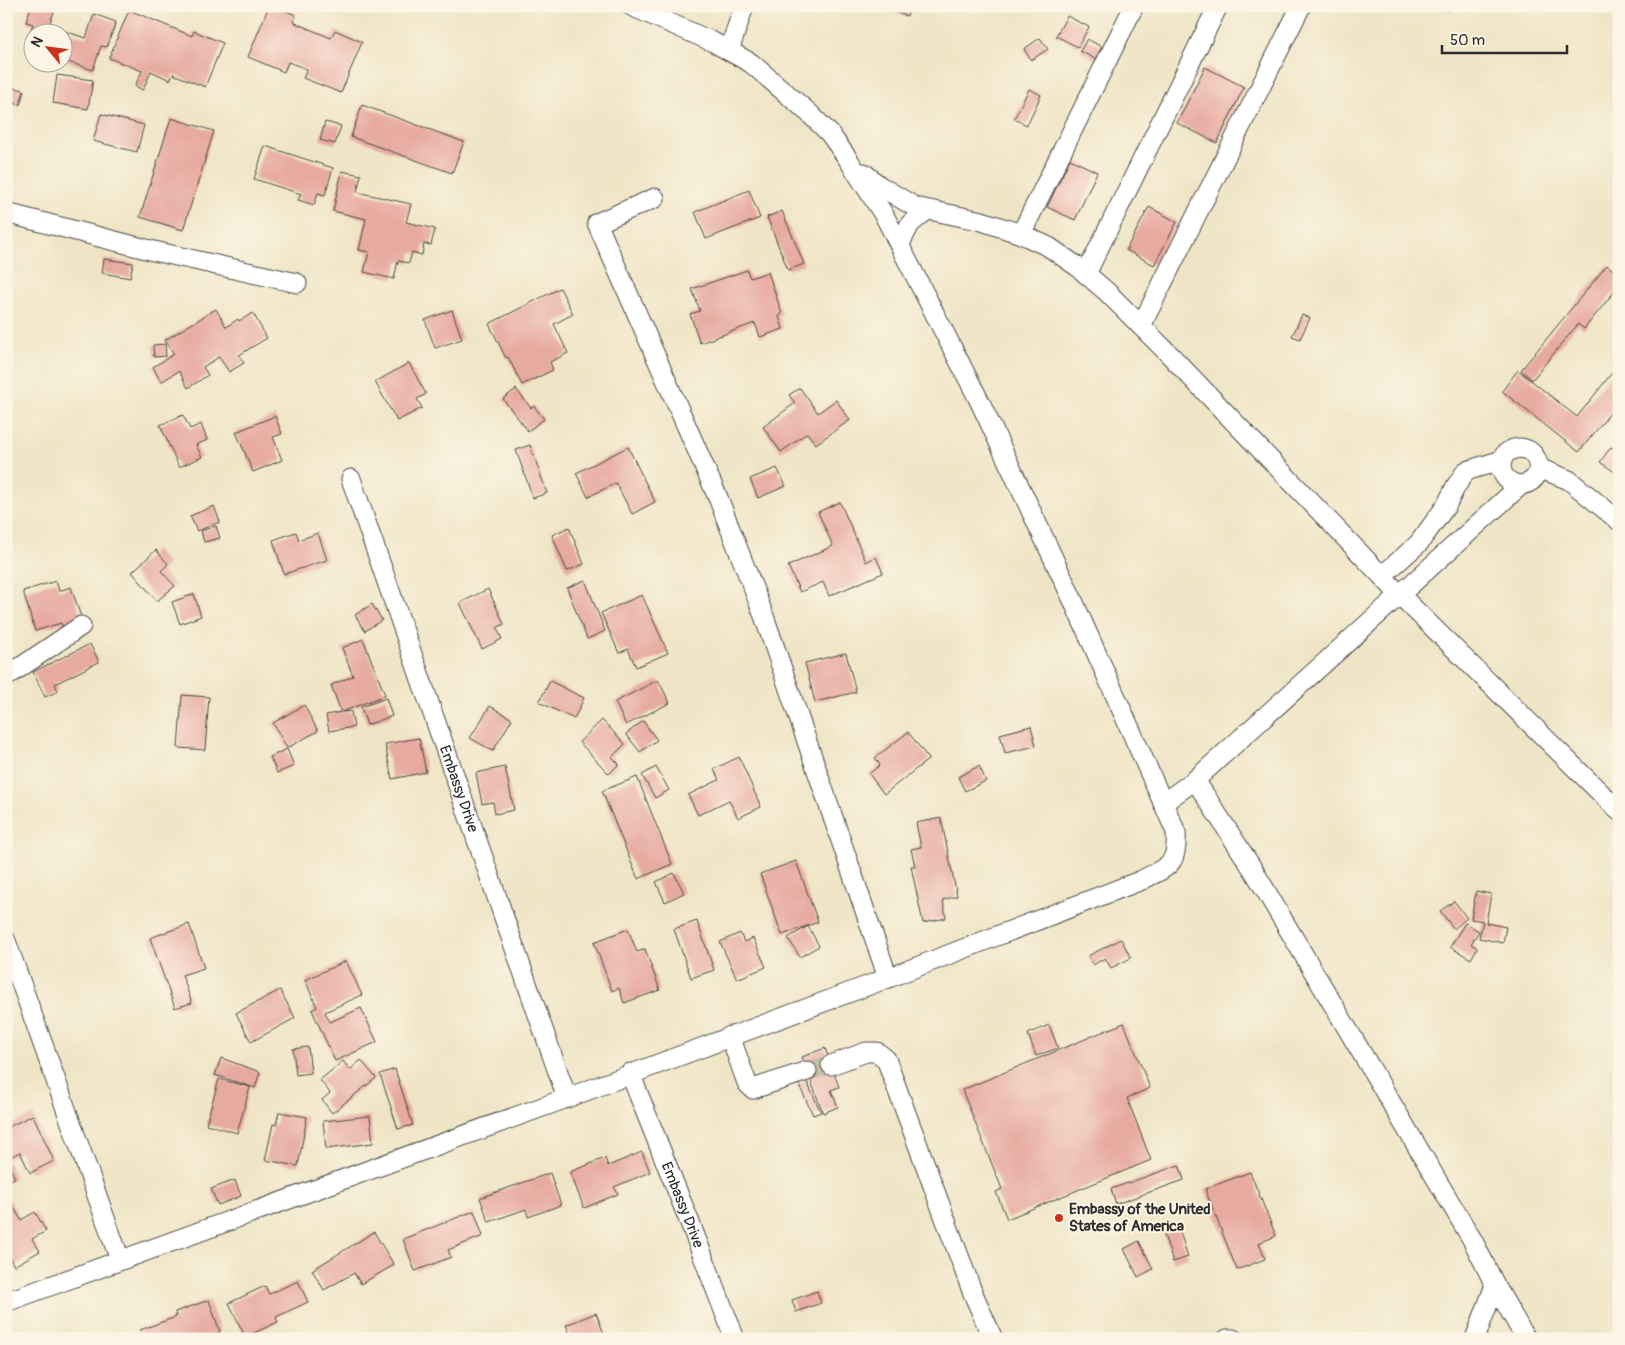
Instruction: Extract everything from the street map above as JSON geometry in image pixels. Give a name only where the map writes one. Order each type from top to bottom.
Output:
[{"type":"street","points":[[6,1302],[567,1098],[888,978],[1142,880],[1164,869],[1174,860],[1177,847],[1176,832],[1071,596],[955,350],[884,215],[830,134],[809,113],[751,63],[677,26],[631,6]]},
{"type":"street","points":[[729,51],[744,6]]},
{"type":"street","points":[[1021,234],[1134,6]]},
{"type":"street","points":[[1086,274],[1218,6]]},
{"type":"street","points":[[1142,326],[1301,6]]},
{"type":"street","points":[[848,159],[880,186],[907,203],[927,210],[982,221],[1021,234],[1049,247],[1086,274],[1142,326],[1400,595],[1619,811]]},
{"type":"street","points":[[655,198],[597,223],[719,500],[757,598],[888,978]]},
{"type":"street","points":[[900,244],[910,224],[927,210]]},
{"type":"street","points":[[6,213],[154,252],[297,283]]},
{"type":"street","points":[[1523,448],[1534,455],[1538,461],[1539,468],[1533,480],[1528,484],[1515,485],[1505,478],[1501,466],[1502,460],[1510,450],[1523,448]]},
{"type":"street","points":[[1382,576],[1419,543],[1446,506],[1466,471],[1502,460]]},
{"type":"street","points":[[1539,468],[1569,480],[1619,521]]},
{"type":"street","name":"Embassy Drive","points":[[351,479],[567,1098]]},
{"type":"street","points":[[1162,803],[1195,780],[1521,485]]},
{"type":"street","points":[[6,677],[81,626]]},
{"type":"street","points":[[1195,780],[1254,870],[1473,1241],[1495,1285],[1526,1339]]},
{"type":"street","points":[[6,941],[120,1260]]},
{"type":"street","points":[[730,1036],[747,1084],[753,1089],[807,1071]]},
{"type":"street","points":[[831,1065],[866,1052],[877,1052],[886,1059],[972,1291],[993,1339]]},
{"type":"street","name":"Embassy Drive","points":[[630,1073],[735,1339]]},
{"type":"street","points":[[1475,1339],[1495,1285]]},
{"type":"street","points":[[1227,1339],[1233,1339]]},
{"type":"building","points":[[31,6],[56,6],[50,22],[26,22]]},
{"type":"building","points":[[269,6],[274,6],[296,15],[293,22],[331,38],[335,30],[362,42],[341,93],[303,78],[307,69],[288,62],[284,72],[248,57]]},
{"type":"building","points":[[885,6],[910,6],[907,16],[884,9]]},
{"type":"building","points":[[1440,6],[1452,6],[1449,11]]},
{"type":"building","points":[[129,10],[192,36],[194,31],[223,43],[205,87],[173,74],[170,80],[151,71],[143,90],[135,86],[142,71],[109,58]]},
{"type":"building","points":[[94,14],[116,22],[107,47],[101,46],[93,70],[72,63],[72,34],[86,38]]},
{"type":"building","points":[[1067,16],[1089,27],[1078,47],[1056,36]]},
{"type":"building","points":[[1040,38],[1048,49],[1031,60],[1024,49]]},
{"type":"building","points":[[1087,39],[1102,47],[1095,59],[1080,51]]},
{"type":"building","points":[[1205,67],[1244,87],[1217,143],[1177,123]]},
{"type":"building","points":[[57,75],[93,80],[88,109],[53,103]]},
{"type":"building","points":[[6,86],[24,90],[20,105],[6,101]]},
{"type":"building","points":[[1029,89],[1041,95],[1027,125],[1014,119]]},
{"type":"building","points":[[362,105],[464,142],[452,173],[351,137]]},
{"type":"building","points":[[101,114],[144,125],[137,152],[93,141]]},
{"type":"building","points":[[171,118],[214,131],[183,230],[140,217]]},
{"type":"building","points":[[325,122],[341,126],[335,144],[320,140]]},
{"type":"building","points":[[265,146],[333,168],[325,195],[318,193],[314,205],[298,200],[301,194],[254,179]]},
{"type":"building","points":[[1070,159],[1097,172],[1075,220],[1047,207]]},
{"type":"building","points":[[342,171],[361,175],[357,192],[411,204],[406,222],[435,229],[431,245],[424,244],[422,255],[412,252],[409,263],[398,261],[394,279],[364,272],[369,252],[359,250],[366,219],[333,211]]},
{"type":"building","points":[[749,190],[760,218],[706,239],[695,212]]},
{"type":"building","points":[[1149,207],[1177,222],[1154,265],[1126,250]]},
{"type":"building","points":[[782,211],[804,264],[788,270],[767,217]]},
{"type":"building","points":[[104,259],[133,263],[130,278],[102,273]]},
{"type":"building","points":[[1607,265],[1619,275],[1619,296],[1614,292],[1584,329],[1578,324],[1532,380],[1521,370]]},
{"type":"building","points":[[747,270],[750,278],[768,272],[782,314],[779,316],[783,329],[760,337],[755,323],[700,343],[690,314],[700,311],[692,289]]},
{"type":"building","points":[[560,288],[573,314],[554,324],[568,353],[550,362],[553,370],[522,385],[489,324]]},
{"type":"building","points":[[216,309],[226,327],[238,319],[239,321],[253,313],[267,338],[239,355],[244,363],[229,372],[219,357],[203,367],[208,375],[188,388],[179,371],[161,382],[153,367],[174,354],[165,340]]},
{"type":"building","points":[[452,310],[462,339],[435,348],[425,320]]},
{"type":"building","points":[[1302,315],[1310,318],[1300,339],[1292,336]]},
{"type":"building","points":[[165,344],[166,356],[154,357],[153,345]]},
{"type":"building","points":[[409,363],[426,394],[417,399],[422,408],[397,421],[375,382]]},
{"type":"building","points":[[1619,364],[1619,402],[1579,452],[1502,391],[1518,370],[1577,417]]},
{"type":"building","points":[[800,388],[818,413],[836,400],[850,420],[816,444],[807,433],[781,452],[763,427],[795,403],[789,395]]},
{"type":"building","points":[[516,389],[531,408],[534,406],[544,419],[528,431],[503,399]]},
{"type":"building","points":[[183,415],[190,429],[201,424],[207,440],[196,445],[202,457],[179,467],[160,425]]},
{"type":"building","points":[[275,416],[282,434],[273,437],[282,460],[253,472],[236,432]]},
{"type":"building","points":[[530,445],[547,493],[533,498],[516,450]]},
{"type":"building","points":[[628,447],[655,502],[632,514],[616,483],[588,497],[576,473]]},
{"type":"building","points":[[1611,447],[1619,452],[1619,475],[1600,462]]},
{"type":"building","points":[[777,468],[786,486],[758,498],[750,479]]},
{"type":"building","points":[[840,502],[866,562],[876,557],[883,573],[829,596],[823,582],[800,592],[788,566],[833,546],[818,512]]},
{"type":"building","points":[[214,506],[220,522],[197,531],[190,516]]},
{"type":"building","points":[[216,526],[220,538],[204,542],[201,531]]},
{"type":"building","points":[[569,527],[584,564],[567,571],[552,535]]},
{"type":"building","points":[[296,532],[299,540],[318,533],[327,560],[284,574],[273,540]]},
{"type":"building","points":[[156,550],[168,564],[161,571],[175,586],[157,601],[132,572]]},
{"type":"building","points":[[585,580],[605,631],[587,639],[567,588]]},
{"type":"building","points":[[56,581],[59,591],[71,587],[83,623],[63,630],[61,623],[35,631],[23,591]]},
{"type":"building","points":[[488,589],[504,624],[497,628],[502,639],[482,649],[460,603]]},
{"type":"building","points":[[194,594],[201,616],[180,624],[172,602]]},
{"type":"building","points":[[642,595],[668,653],[636,667],[628,649],[619,653],[601,613]]},
{"type":"building","points":[[372,604],[382,620],[365,631],[355,615]]},
{"type":"building","points":[[363,639],[385,695],[342,712],[351,711],[354,727],[329,731],[326,715],[341,712],[331,685],[353,676],[342,648]]},
{"type":"building","points":[[90,644],[99,662],[55,684],[58,691],[45,697],[33,672]]},
{"type":"building","points":[[846,653],[856,692],[815,702],[805,663]]},
{"type":"building","points":[[658,680],[670,703],[626,725],[615,702]]},
{"type":"building","points":[[550,681],[584,698],[574,719],[539,702]]},
{"type":"building","points":[[182,695],[209,697],[205,750],[178,748]]},
{"type":"building","points":[[386,698],[392,716],[367,725],[361,707]]},
{"type":"building","points":[[304,705],[318,731],[287,748],[273,723]]},
{"type":"building","points":[[490,706],[512,719],[493,751],[470,738]]},
{"type":"building","points":[[602,720],[625,744],[612,757],[619,764],[609,774],[579,742]]},
{"type":"building","points":[[643,721],[657,740],[640,752],[626,734]]},
{"type":"building","points":[[1031,726],[1036,746],[1005,753],[1000,734]]},
{"type":"building","points":[[908,732],[929,759],[884,794],[869,774],[880,765],[875,758]]},
{"type":"building","points":[[419,738],[426,772],[392,779],[385,744]]},
{"type":"building","points":[[287,749],[294,766],[277,773],[270,757]]},
{"type":"building","points":[[739,757],[761,807],[738,818],[729,800],[698,815],[688,795],[719,780],[714,769]]},
{"type":"building","points":[[979,766],[986,781],[965,791],[958,777]]},
{"type":"building","points":[[505,767],[514,810],[495,814],[493,802],[482,804],[476,773]]},
{"type":"building","points":[[656,767],[669,790],[655,798],[642,775]]},
{"type":"building","points":[[637,777],[672,864],[638,879],[602,791]]},
{"type":"building","points":[[941,818],[957,896],[943,900],[946,918],[923,923],[911,866],[915,866],[911,849],[921,847],[916,823]]},
{"type":"building","points":[[796,861],[818,922],[782,935],[760,874]]},
{"type":"building","points":[[674,873],[684,893],[665,902],[656,882]]},
{"type":"building","points":[[1476,891],[1491,894],[1486,923],[1506,927],[1503,943],[1479,938],[1483,921],[1471,919]]},
{"type":"building","points":[[1454,901],[1467,918],[1454,929],[1440,911]]},
{"type":"building","points":[[697,921],[714,970],[691,978],[674,929]]},
{"type":"building","points":[[1465,923],[1479,931],[1471,944],[1477,948],[1471,959],[1450,947]]},
{"type":"building","points":[[189,924],[204,968],[182,975],[192,1003],[175,1008],[150,938]]},
{"type":"building","points":[[808,926],[819,946],[800,957],[788,938]]},
{"type":"building","points":[[628,929],[637,952],[645,949],[660,990],[624,1003],[619,988],[612,991],[594,942]]},
{"type":"building","points":[[740,933],[744,942],[753,938],[766,967],[737,979],[720,942]]},
{"type":"building","points":[[1121,939],[1131,958],[1111,968],[1105,958],[1093,965],[1088,956]]},
{"type":"building","points":[[346,961],[362,995],[325,1012],[330,1022],[361,1008],[377,1042],[335,1061],[312,1010],[317,1007],[305,980]]},
{"type":"building","points":[[280,990],[295,1018],[251,1042],[236,1013]]},
{"type":"building","points":[[1124,1023],[1150,1088],[1127,1098],[1151,1160],[1007,1219],[996,1192],[1002,1189],[962,1090]]},
{"type":"building","points":[[1049,1025],[1058,1048],[1036,1056],[1028,1034]]},
{"type":"building","points":[[308,1047],[311,1073],[296,1075],[293,1049]]},
{"type":"building","points":[[825,1048],[839,1087],[831,1090],[838,1107],[823,1113],[802,1057]]},
{"type":"building","points":[[221,1058],[260,1072],[255,1088],[215,1075]]},
{"type":"building","points":[[361,1060],[376,1078],[332,1113],[322,1100],[330,1093],[320,1080],[343,1061],[350,1070]]},
{"type":"building","points":[[395,1069],[413,1125],[398,1129],[380,1074]]},
{"type":"building","points":[[219,1079],[250,1087],[237,1133],[206,1124]]},
{"type":"building","points":[[806,1080],[821,1112],[813,1115],[798,1083]]},
{"type":"building","points":[[279,1112],[307,1117],[298,1166],[265,1160],[273,1124],[276,1125]]},
{"type":"building","points":[[33,1115],[54,1161],[30,1173],[20,1152],[6,1159],[6,1128]]},
{"type":"building","points":[[370,1116],[373,1143],[326,1149],[323,1121]]},
{"type":"building","points":[[642,1152],[650,1172],[614,1187],[618,1194],[584,1208],[570,1172],[605,1158],[608,1166]]},
{"type":"building","points":[[6,1159],[15,1178],[6,1182]]},
{"type":"building","points":[[1179,1165],[1184,1180],[1116,1204],[1111,1189]]},
{"type":"building","points":[[1250,1172],[1276,1236],[1259,1243],[1265,1259],[1237,1270],[1205,1189]]},
{"type":"building","points":[[550,1173],[561,1205],[528,1217],[526,1209],[489,1222],[480,1198]]},
{"type":"building","points":[[235,1180],[241,1196],[218,1205],[211,1189]]},
{"type":"building","points":[[6,1194],[21,1220],[35,1212],[46,1231],[32,1239],[40,1251],[14,1266],[6,1251]]},
{"type":"building","points":[[474,1211],[483,1236],[448,1250],[451,1257],[415,1271],[403,1239]]},
{"type":"building","points":[[1179,1229],[1188,1257],[1173,1262],[1164,1235]]},
{"type":"building","points":[[374,1232],[394,1265],[361,1284],[354,1273],[324,1290],[312,1270]]},
{"type":"building","points":[[1139,1241],[1153,1269],[1138,1277],[1124,1249]]},
{"type":"building","points":[[298,1281],[308,1302],[276,1317],[278,1322],[245,1337],[229,1303],[265,1286],[269,1294]]},
{"type":"building","points":[[817,1291],[821,1303],[796,1312],[792,1300]]},
{"type":"building","points":[[209,1300],[220,1332],[201,1339],[143,1339],[140,1330],[176,1317],[175,1312]]},
{"type":"building","points":[[596,1313],[606,1339],[564,1339],[571,1336],[566,1325]]},
{"type":"tunnel","points":[[807,1071],[831,1065]]},
{"type":"place","name":"Embassy of the United States of America","points":[[1059,1218]]}]
